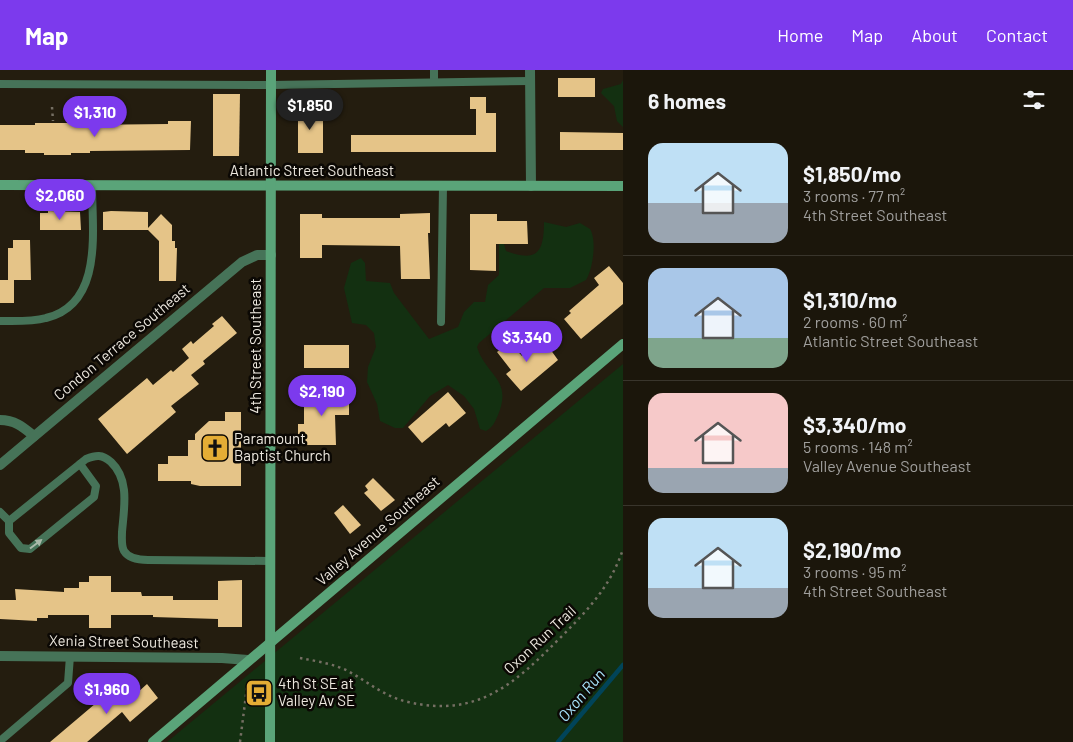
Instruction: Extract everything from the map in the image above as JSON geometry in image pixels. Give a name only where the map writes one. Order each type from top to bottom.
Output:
[{"type":"street","name":"4th Street Southeast","points":[[270,742],[271,70]]},
{"type":"street","points":[[530,75],[531,186]]},
{"type":"street","name":"Atlantic Street Southeast","points":[[0,185],[623,186]]},
{"type":"street","name":"Condon Terrace Southeast","points":[[0,465],[242,262],[257,256],[271,254]]},
{"type":"street","name":"Valley Avenue Southeast","points":[[153,742],[519,430],[623,344]]},
{"type":"street","points":[[0,420],[10,420],[20,424],[34,436]]},
{"type":"street","name":"Xenia Street Southeast","points":[[0,656],[248,660]]},
{"type":"lane","points":[[434,70],[434,82]]},
{"type":"lane","points":[[0,84],[271,85],[434,82],[530,75]]},
{"type":"lane","points":[[0,321],[34,321],[48,318],[62,312],[75,302],[84,288],[91,270],[92,185]]},
{"type":"lane","points":[[441,322],[443,186]]},
{"type":"lane","points":[[9,521],[80,464],[96,455],[105,457],[121,475],[124,485],[122,539],[124,550],[136,560],[270,561]]},
{"type":"lane","points":[[0,512],[9,521],[10,533],[21,548],[30,550],[94,497],[96,486],[80,464]]},
{"type":"lane","points":[[0,741],[68,683],[70,656]]},
{"type":"path","points":[[52,107],[53,121]]},
{"type":"path","name":"Oxon Run Trail","points":[[300,658],[346,671],[386,694],[409,702],[449,706],[475,701],[499,690],[520,677],[589,610],[610,580],[623,549]]},
{"type":"path","points":[[240,742],[247,687]]},
{"type":"green space","points":[[623,80],[623,127],[617,121],[614,106],[601,93],[603,89],[621,84]]},
{"type":"green space","points":[[544,222],[566,227],[580,223],[590,229],[594,247],[591,269],[586,280],[570,288],[544,288],[479,343],[477,347],[481,357],[496,378],[502,393],[502,403],[492,426],[486,431],[480,429],[474,409],[464,396],[448,385],[430,396],[403,428],[395,428],[380,421],[377,404],[367,382],[368,367],[376,347],[374,333],[366,325],[352,323],[344,288],[351,263],[361,258],[365,263],[366,281],[390,283],[394,293],[429,339],[458,327],[464,312],[474,302],[485,302],[488,285],[499,275],[499,242],[504,244],[506,251],[516,254],[525,256],[536,253],[542,242]]},
{"type":"green space","points":[[623,364],[623,742],[167,742]]},
{"type":"building","points":[[558,78],[595,78],[595,97],[558,97]]},
{"type":"building","points":[[213,94],[240,94],[239,156],[213,156]]},
{"type":"building","points":[[470,97],[486,97],[486,113],[496,113],[496,152],[351,152],[351,135],[476,135],[476,109],[470,109]]},
{"type":"building","points":[[298,109],[323,109],[323,153],[298,153]]},
{"type":"building","points":[[168,121],[191,121],[190,150],[90,151],[90,153],[71,153],[71,155],[44,155],[44,153],[25,153],[25,150],[0,150],[0,125],[35,125],[35,123],[80,123],[80,125],[168,124]]},
{"type":"building","points":[[560,132],[623,133],[623,150],[560,150]]},
{"type":"building","points":[[48,211],[80,212],[81,230],[40,230],[40,213],[48,213]]},
{"type":"building","points":[[103,212],[148,212],[148,228],[161,214],[172,225],[172,241],[175,241],[175,248],[177,248],[176,281],[159,281],[159,241],[148,230],[103,230]]},
{"type":"building","points":[[430,213],[430,233],[428,233],[430,279],[401,279],[400,246],[322,245],[322,258],[300,258],[300,214],[322,214],[322,218],[400,218],[400,214]]},
{"type":"building","points":[[470,214],[497,214],[497,221],[527,221],[528,244],[496,244],[496,271],[470,270]]},
{"type":"building","points":[[13,240],[30,240],[31,280],[14,280],[14,303],[0,303],[0,280],[8,280],[8,248],[13,248]]},
{"type":"building","points":[[609,266],[623,283],[623,304],[581,339],[564,319],[571,313],[569,311],[599,285],[594,278]]},
{"type":"building","points":[[222,316],[237,333],[203,361],[205,364],[191,375],[199,384],[171,406],[176,412],[127,454],[98,419],[147,378],[153,385],[171,370],[173,372],[189,358],[182,349],[191,341],[193,344],[214,326],[212,324]]},
{"type":"building","points":[[509,342],[522,356],[536,345],[538,347],[545,342],[558,360],[521,391],[506,374],[511,370],[497,352]]},
{"type":"building","points":[[304,345],[349,345],[349,368],[304,368]]},
{"type":"building","points":[[304,392],[349,392],[349,415],[335,415],[336,445],[298,445],[298,424],[304,424]]},
{"type":"building","points":[[448,392],[466,413],[449,427],[446,423],[422,443],[408,427]]},
{"type":"building","name":"Paramount Baptist Church","points":[[225,412],[241,412],[241,486],[200,486],[191,484],[191,481],[158,481],[158,464],[168,464],[168,456],[188,456],[188,440],[195,440],[195,434],[209,421],[225,421]]},
{"type":"building","points":[[373,478],[395,500],[381,511],[364,493],[368,490],[365,486]]},
{"type":"building","points":[[343,505],[361,525],[350,534],[334,513]]},
{"type":"building","points":[[89,576],[111,576],[111,592],[141,592],[142,596],[173,596],[173,600],[218,600],[218,581],[242,580],[242,627],[218,627],[218,619],[153,617],[153,615],[111,615],[111,628],[89,628],[89,615],[48,615],[48,618],[37,618],[37,621],[0,619],[0,600],[16,600],[15,589],[64,592],[64,588],[79,588],[79,582],[89,582]]},
{"type":"building","points":[[147,684],[158,698],[130,722],[122,712],[87,742],[50,742],[102,698],[106,702],[121,689],[126,695],[134,689],[137,693]]},
{"type":"waterway","name":"Oxon Run","points":[[558,742],[623,665]]},
{"type":"place","name":"Paramount Baptist Church","points":[[215,448]]},
{"type":"place","name":"4th St SE at Valley Av SE","points":[[259,693]]}]
